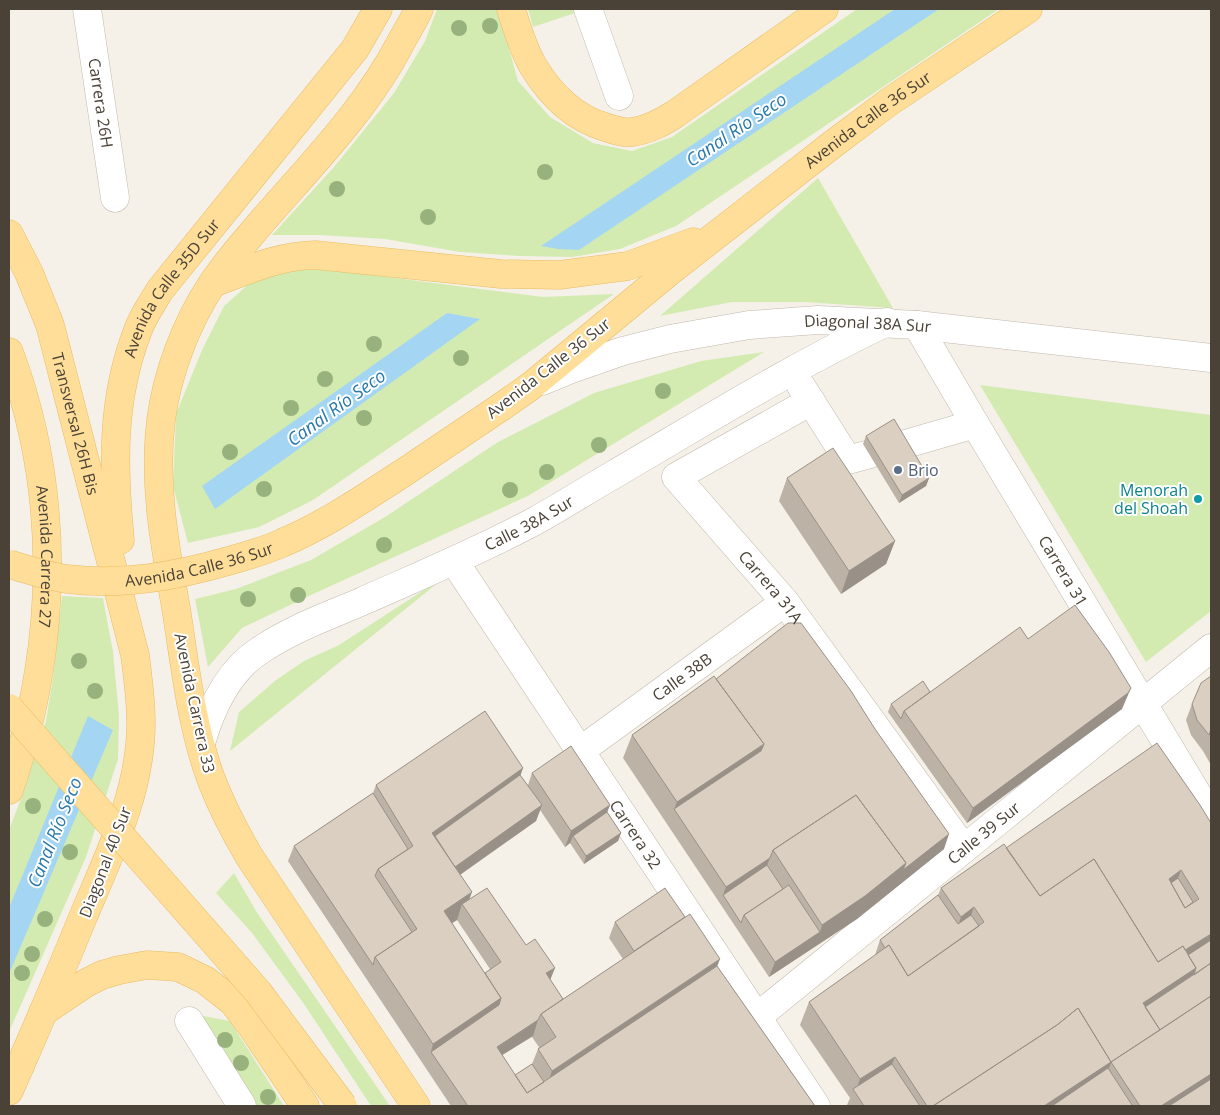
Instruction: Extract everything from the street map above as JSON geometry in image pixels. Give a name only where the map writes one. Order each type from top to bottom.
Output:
[{"type":"main road","name":"Avenida Calle 35D Sur","points":[[127,621],[116,498],[116,430],[121,384],[138,328],[160,290],[355,49],[378,9]]},
{"type":"main road","name":"Avenida Calle 35D Sur","points":[[213,283],[241,246],[355,113],[388,68],[418,9]]},
{"type":"main road","points":[[511,9],[522,43],[533,65],[547,86],[562,103],[582,118],[598,125],[631,132],[660,124],[824,9]]},
{"type":"main road","name":"Avenida Calle 36 Sur","points":[[9,564],[67,579],[100,581],[152,579],[192,572],[281,544],[323,522],[370,495],[531,386],[726,227],[821,153],[889,102],[1028,9]]},
{"type":"main road","points":[[213,283],[269,262],[294,256],[315,255],[501,274],[559,275],[628,266],[726,227]]},
{"type":"main road","name":"Transversal 26H Bis","points":[[9,234],[29,273],[50,325],[127,621]]},
{"type":"main road","name":"Avenida Carrera 33","points":[[213,283],[199,307],[176,360],[161,420],[158,471],[161,523],[193,708],[201,743],[212,782],[229,821],[249,856],[416,1106]]},
{"type":"main road","name":"Avenida Carrera 27","points":[[9,352],[26,406],[36,447],[44,500],[48,548],[47,606],[42,656],[20,757],[9,790]]},
{"type":"main road","name":"Diagonal 40 Sur","points":[[9,1092],[110,856],[131,795],[138,759],[141,725],[140,693],[135,655],[127,621]]},
{"type":"main road","points":[[9,708],[258,992],[343,1106]]},
{"type":"main road","points":[[43,1012],[86,983],[102,975],[146,965],[178,967],[205,980],[233,1002],[305,1106]]},
{"type":"street","name":"Carrera 26H","points":[[88,9],[115,198]]},
{"type":"street","points":[[588,9],[619,96]]},
{"type":"street","name":"Diagonal 38A Sur","points":[[531,386],[571,368],[623,351],[670,339],[749,325],[818,320],[887,322],[1211,358]]},
{"type":"street","name":"Calle 38A Sur","points":[[201,743],[208,720],[219,696],[240,668],[258,651],[307,624],[454,561],[535,521],[791,371],[887,322]]},
{"type":"street","name":"Carrera 31","points":[[918,325],[975,424],[1211,817]]},
{"type":"street","points":[[791,371],[848,460],[870,454]]},
{"type":"street","name":"Carrera 31A","points":[[811,402],[676,477],[785,602],[964,849]]},
{"type":"street","points":[[902,445],[975,424]]},
{"type":"street","name":"Carrera 32","points":[[454,561],[816,1106]]},
{"type":"street","name":"Calle 38B","points":[[580,751],[785,602]]},
{"type":"street","name":"Calle 39 Sur","points":[[757,1017],[1211,648]]},
{"type":"street","points":[[189,1021],[242,1106]]},
{"type":"green space","points":[[437,9],[498,9],[518,81],[550,117],[593,143],[632,151],[672,137],[857,9],[999,9],[676,226],[620,249],[572,257],[520,256],[460,252],[385,239],[320,235],[272,235],[334,167],[394,93],[425,41]]},
{"type":"green space","points":[[528,9],[580,9],[581,11],[533,27]]},
{"type":"green space","points":[[818,178],[893,308],[805,302],[732,302],[660,316]]},
{"type":"green space","points":[[317,268],[543,297],[614,294],[313,500],[259,527],[188,543],[173,486],[176,414],[202,350],[224,306],[251,282],[276,270]]},
{"type":"green space","points":[[764,352],[528,496],[242,628],[208,667],[195,599],[236,589],[311,560],[385,517],[498,442],[594,393],[701,361]]},
{"type":"green space","points":[[980,385],[1211,415],[1211,611],[1146,662]]},
{"type":"green space","points":[[450,573],[230,751],[239,712],[276,680],[304,661],[339,645]]},
{"type":"green space","points":[[62,596],[103,598],[113,652],[119,716],[118,759],[86,857],[9,1032],[9,830],[25,788],[46,721],[54,671]]},
{"type":"green space","points":[[234,873],[256,911],[390,1106],[371,1106],[304,1004],[252,933],[216,893]]},
{"type":"green space","points":[[198,1015],[230,1021],[284,1106],[257,1106]]},
{"type":"water","name":"Canal Río Seco","points":[[895,9],[939,9],[579,250],[541,246]]},
{"type":"water","name":"Canal Río Seco","points":[[447,313],[480,319],[215,509],[202,486]]},
{"type":"water","name":"Canal Río Seco","points":[[88,716],[113,730],[9,974],[9,908]]},
{"type":"building","name":"Brio","points":[[894,419],[929,478],[902,495],[866,436]]},
{"type":"building","points":[[833,448],[895,541],[849,571],[787,478]]},
{"type":"building","points":[[1075,605],[1109,652],[1131,688],[1128,693],[973,808],[904,711],[1020,627],[1028,639]]},
{"type":"building","points":[[788,623],[801,623],[851,691],[875,729],[949,834],[903,870],[906,863],[856,795],[773,850],[770,858],[726,887],[674,809],[761,751],[764,744],[716,679]]},
{"type":"building","points":[[714,676],[764,744],[677,802],[632,735]]},
{"type":"building","points":[[1211,676],[1211,729],[1209,735],[1197,720],[1192,704],[1201,683]]},
{"type":"building","points":[[923,681],[930,692],[904,711],[901,719],[891,704]]},
{"type":"building","points":[[485,711],[523,768],[432,833],[472,892],[444,911],[501,998],[433,1044],[375,957],[417,929],[378,869],[413,846],[376,785]]},
{"type":"building","points":[[1157,743],[1211,823],[1211,934],[1185,950],[1183,946],[1158,962],[1094,859],[1040,896],[1006,848]],"holes":[[[1181,870],[1199,899],[1185,908],[1169,879]]]},
{"type":"building","points":[[571,746],[610,805],[571,831],[532,773]]},
{"type":"building","points":[[520,775],[542,805],[455,867],[435,836]]},
{"type":"building","points":[[373,793],[408,849],[378,869],[375,876],[412,932],[375,957],[373,965],[294,846]]},
{"type":"building","points":[[856,795],[906,863],[865,896],[822,925],[773,850]]},
{"type":"building","points":[[607,812],[621,833],[586,856],[573,836]]},
{"type":"building","points":[[1004,844],[1040,896],[1094,859],[1158,962],[1183,946],[1196,968],[1143,1003],[1160,1030],[1111,1062],[1078,1008],[1057,1025],[933,1106],[927,1106],[895,1057],[860,1079],[809,1002],[889,945],[908,976],[984,922],[974,907],[961,917],[941,888]]},
{"type":"building","points":[[767,865],[783,889],[744,915],[741,923],[723,895]]},
{"type":"building","points":[[1178,878],[1193,902],[1185,908],[1171,883]]},
{"type":"building","points":[[789,885],[820,932],[775,962],[744,915]]},
{"type":"building","points":[[487,888],[526,945],[535,939],[555,968],[546,973],[563,999],[541,1014],[538,1020],[497,1047],[527,1093],[717,966],[815,1106],[468,1106],[431,1052],[499,1005],[501,998],[485,973],[501,962],[462,904]]},
{"type":"building","points":[[665,888],[685,917],[634,951],[615,922]]},
{"type":"building","points":[[938,895],[958,924],[971,915],[979,926],[908,976],[889,945],[885,948],[880,940]]},
{"type":"building","points":[[690,914],[720,959],[552,1071],[538,1049],[556,1037],[541,1014]]},
{"type":"building","points":[[1211,940],[1211,963],[1194,975],[1196,968],[1188,955]]},
{"type":"building","points":[[1211,963],[1211,996],[1160,1030],[1145,1007]]},
{"type":"building","points":[[1211,996],[1211,1074],[1161,1106],[1140,1106],[1111,1062]]},
{"type":"building","points":[[1078,1008],[1111,1062],[1044,1106],[933,1106],[1057,1025]]},
{"type":"building","points":[[532,1064],[544,1082],[527,1093],[515,1075]]},
{"type":"building","points":[[892,1064],[920,1106],[864,1106],[853,1089]]},
{"type":"building","points":[[1108,1068],[1132,1105],[1052,1106]]},
{"type":"building","points":[[1211,1079],[1211,1106],[1169,1106]]},
{"type":"place","name":"Brio","points":[[898,470]]},
{"type":"place","name":"Menorah del Shoah","points":[[1198,499]]}]
